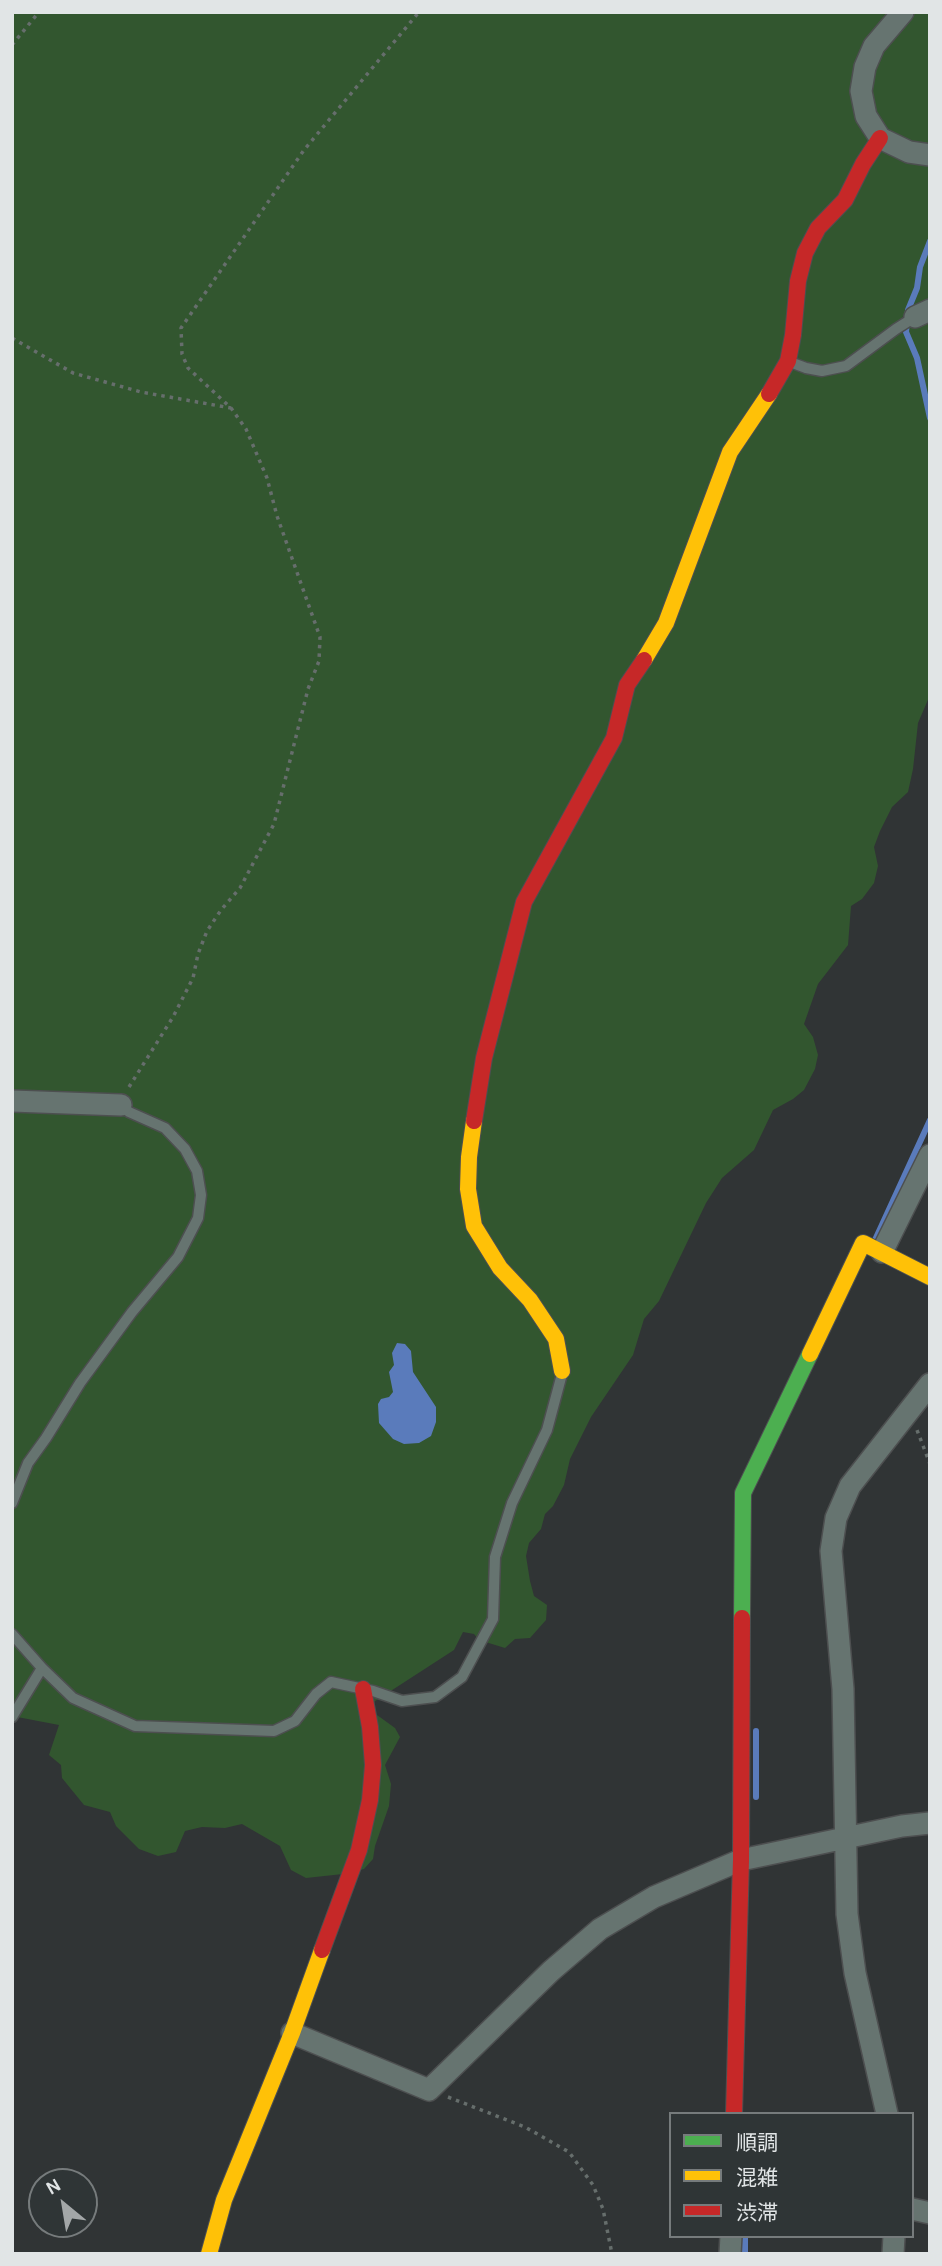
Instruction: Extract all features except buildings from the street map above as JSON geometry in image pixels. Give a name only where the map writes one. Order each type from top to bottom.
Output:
[{"type":"street","points":[[902,12],[874,46],[865,67],[861,91],[866,117],[880,138],[909,152],[930,155]]},
{"type":"street","points":[[562,1371],[556,1339],[530,1300],[500,1268],[474,1226],[471,1214],[468,1189],[469,1157],[484,1058],[498,998],[524,902],[614,738],[626,685],[666,623],[730,452],[759,411],[788,361],[798,281],[805,253],[818,228],[845,200],[880,138]]},
{"type":"street","points":[[12,1101],[121,1105]]},
{"type":"street","points":[[882,1252],[930,1155]]},
{"type":"street","points":[[734,2112],[741,1860],[743,1493],[863,1243],[930,1277]]},
{"type":"street","points":[[887,2112],[855,1973],[847,1914],[844,1689],[831,1551],[836,1518],[850,1486],[930,1384]]},
{"type":"street","points":[[209,2254],[224,2200],[292,2033],[359,1850],[373,1765],[363,1689]]},
{"type":"street","points":[[292,2033],[429,2090],[551,1971],[600,1929],[654,1897],[741,1860],[902,1826],[930,1823]]},
{"type":"lane","points":[[788,361],[821,371],[846,366],[896,328],[923,314]]},
{"type":"lane","points":[[12,1503],[28,1463],[80,1383],[132,1312],[178,1256],[198,1218],[201,1195],[197,1171],[185,1149],[165,1128],[129,1112],[121,1105]]},
{"type":"lane","points":[[12,1634],[73,1698],[135,1726],[274,1731],[295,1721],[316,1693],[331,1682],[402,1701],[435,1696],[462,1677],[492,1619],[495,1557],[512,1503],[547,1430],[562,1371]]},
{"type":"lane","points":[[12,1717],[42,1668]]},
{"type":"path","points":[[12,45],[39,12]]},
{"type":"path","points":[[121,1105],[123,1097],[173,1017],[192,978],[207,931],[240,888],[274,824],[308,690],[319,661],[320,637],[277,516],[267,478],[246,429],[231,408],[188,368],[181,355],[181,328],[304,150],[419,12]]},
{"type":"path","points":[[12,338],[73,373],[141,392],[231,408]]},
{"type":"path","points":[[909,1411],[930,1464]]},
{"type":"path","points":[[429,2090],[525,2127],[569,2152],[593,2185],[603,2209],[612,2254]]},
{"type":"green space","points":[[12,12],[930,12],[930,695],[918,723],[908,792],[892,807],[880,831],[874,847],[878,866],[874,883],[862,899],[851,906],[848,945],[818,984],[804,1024],[813,1037],[818,1055],[815,1069],[804,1090],[773,1110],[754,1150],[722,1178],[706,1203],[659,1301],[644,1319],[633,1355],[591,1417],[570,1459],[564,1485],[553,1506],[545,1514],[541,1529],[529,1543],[526,1556],[530,1581],[534,1596],[547,1605],[546,1620],[530,1638],[515,1639],[505,1648],[463,1632],[454,1650],[366,1707],[395,1728],[400,1737],[385,1765],[391,1784],[389,1806],[373,1859],[364,1869],[343,1874],[306,1878],[291,1870],[280,1846],[242,1824],[185,1831],[176,1852],[158,1856],[139,1849],[116,1826],[110,1812],[84,1805],[62,1778],[61,1765],[49,1755],[59,1725],[12,1716]]},
{"type":"water","points":[[397,1343],[405,1344],[411,1351],[413,1372],[436,1407],[436,1422],[431,1436],[419,1443],[404,1444],[393,1439],[379,1423],[378,1404],[393,1392],[389,1372],[394,1365],[392,1353]]},
{"type":"waterway","points":[[930,241],[908,310],[906,332],[917,358],[930,418]]},
{"type":"waterway","points":[[875,1240],[930,1120]]},
{"type":"waterway","points":[[756,1731],[756,1797]]},
{"type":"waterway","points":[[745,2238],[745,2254]]},
{"type":"traffic: fast","points":[[742,1618],[743,1493],[810,1354]]},
{"type":"traffic: slow","points":[[644,660],[666,623],[730,452],[769,394]]},
{"type":"traffic: slow","points":[[474,1121],[468,1189],[474,1226],[500,1268],[530,1300],[556,1339],[562,1371]]},
{"type":"traffic: slow","points":[[810,1354],[863,1243],[930,1277]]},
{"type":"traffic: slow","points":[[209,2254],[224,2200],[292,2033],[322,1950]]},
{"type":"traffic: jam","points":[[769,394],[788,361],[798,281],[805,253],[818,228],[845,200],[880,138]]},
{"type":"traffic: jam","points":[[474,1121],[484,1058],[524,902],[614,738],[627,685],[644,660]]},
{"type":"traffic: jam","points":[[734,2112],[741,1860],[742,1618]]},
{"type":"traffic: jam","points":[[322,1950],[359,1850],[370,1800],[373,1765],[363,1689]]}]
